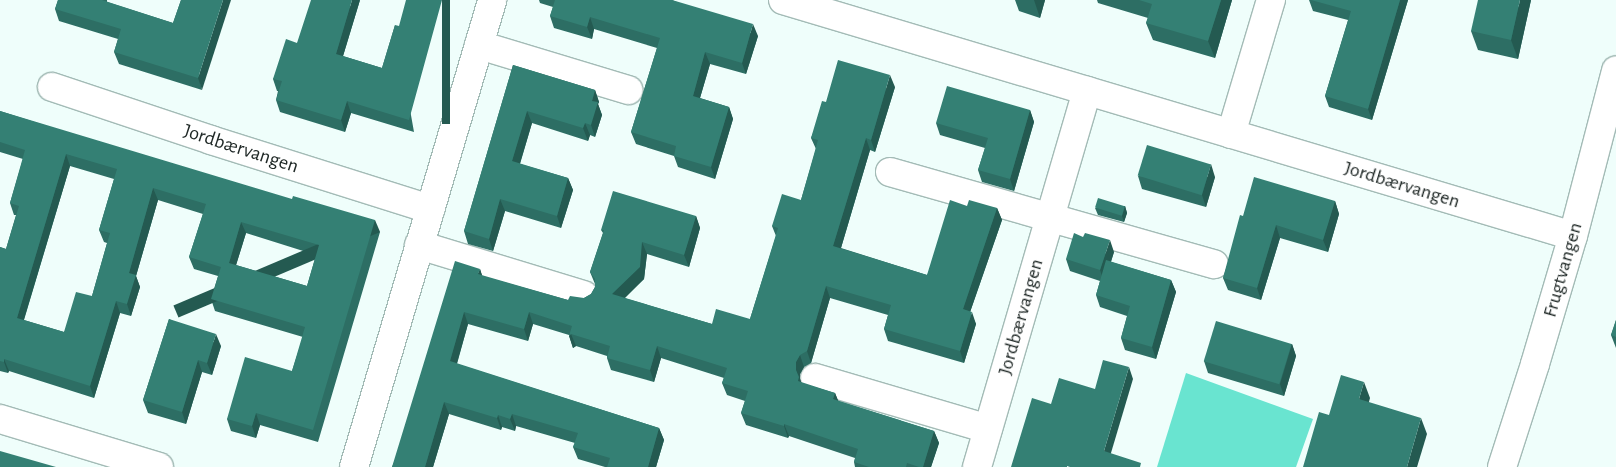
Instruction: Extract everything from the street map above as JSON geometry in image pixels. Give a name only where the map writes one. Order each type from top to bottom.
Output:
[{"type":"street","points":[[354,467],[492,0]]},
{"type":"street","name":"Jordbærvangen","points":[[783,0],[1573,236]]},
{"type":"street","points":[[1231,134],[1271,0]]},
{"type":"street","points":[[479,45],[628,90]]},
{"type":"street","name":"Frugtvangen","points":[[1502,467],[1536,364],[1573,236],[1616,71]]},
{"type":"street","name":"Jordbærvangen","points":[[52,87],[211,140],[430,208]]},
{"type":"street","name":"Jordbærvangen","points":[[977,467],[1087,91]]},
{"type":"street","points":[[890,172],[1214,264]]},
{"type":"street","points":[[419,245],[584,295]]},
{"type":"street","points":[[815,378],[988,429]]},
{"type":"street","points":[[0,419],[159,467]]},
{"type":"green space","points":[[1186,373],[1313,419],[1296,467],[1157,467]]},
{"type":"building","points":[[58,0],[102,0],[173,23],[181,0],[223,0],[198,78],[114,52],[121,29],[55,9]]},
{"type":"building","points":[[311,0],[352,0],[336,54],[382,68],[395,25],[399,26],[406,0],[442,0],[409,120],[347,101],[341,120],[276,100],[282,81],[273,79],[286,39],[297,43]]},
{"type":"building","points":[[555,0],[672,0],[753,24],[742,63],[705,52],[693,96],[729,107],[711,167],[674,156],[676,146],[631,132],[660,38],[590,17],[587,27],[550,16]]},
{"type":"building","points":[[1139,0],[1221,0],[1208,41],[1146,23],[1152,4]]},
{"type":"building","points":[[1311,0],[1400,0],[1368,109],[1325,96],[1351,11]]},
{"type":"building","points":[[1478,0],[1520,0],[1511,40],[1471,31]]},
{"type":"building","points":[[838,60],[890,75],[871,140],[866,138],[833,246],[927,275],[950,200],[967,206],[969,200],[997,208],[963,309],[972,312],[960,351],[884,329],[891,305],[826,286],[807,351],[800,355],[796,362],[798,381],[835,393],[833,399],[934,431],[923,467],[907,463],[906,467],[869,467],[854,462],[858,449],[784,424],[784,426],[741,413],[748,391],[722,383],[727,368],[657,346],[650,370],[607,358],[610,346],[571,334],[569,336],[572,326],[529,312],[524,329],[464,312],[450,361],[659,428],[648,467],[607,467],[610,458],[573,447],[578,433],[512,414],[510,419],[498,415],[497,418],[444,402],[425,467],[392,467],[455,261],[480,269],[478,274],[568,300],[570,296],[584,298],[591,294],[595,287],[595,279],[590,272],[604,230],[601,230],[613,191],[696,216],[684,255],[642,242],[640,267],[612,294],[712,324],[716,309],[750,319],[778,228],[772,226],[782,194],[801,200],[818,140],[811,138],[822,101],[826,102]]},
{"type":"building","points":[[513,65],[595,90],[592,101],[598,102],[591,125],[585,123],[583,128],[527,111],[512,161],[568,178],[557,216],[500,199],[489,239],[464,231]]},
{"type":"building","points":[[947,86],[1030,110],[1010,179],[978,170],[988,138],[936,123]]},
{"type":"building","points":[[0,111],[292,199],[293,196],[375,220],[313,430],[256,413],[252,426],[227,419],[245,357],[292,371],[305,327],[211,299],[221,267],[189,257],[206,204],[153,188],[129,273],[136,275],[127,304],[116,301],[90,386],[4,359],[4,362],[0,361],[0,247],[6,249],[19,206],[10,203],[25,150],[0,142]],"holes":[[[66,154],[117,169],[99,230],[110,233],[92,296],[76,292],[64,332],[17,318]],[[241,222],[319,245],[307,286],[229,263]]]},
{"type":"building","points":[[1147,145],[1211,165],[1202,195],[1138,176]]},
{"type":"building","points":[[1254,177],[1335,201],[1323,240],[1276,225],[1257,288],[1223,278],[1240,215],[1243,216]]},
{"type":"building","points":[[1098,198],[1125,206],[1122,216],[1095,208]]},
{"type":"building","points":[[1074,233],[1083,237],[1085,233],[1110,240],[1100,270],[1066,259]]},
{"type":"building","points":[[1106,260],[1171,280],[1152,347],[1121,338],[1130,306],[1096,295]]},
{"type":"building","points":[[169,319],[216,334],[207,363],[198,360],[182,412],[143,400]]},
{"type":"building","points":[[1616,320],[1616,337],[1611,335]]},
{"type":"building","points":[[1216,321],[1292,344],[1279,384],[1204,361]]},
{"type":"building","points":[[1103,360],[1129,367],[1104,451],[1141,463],[1140,467],[1011,467],[1032,398],[1051,404],[1059,378],[1095,389]]},
{"type":"building","points":[[1341,375],[1364,382],[1359,399],[1421,418],[1407,467],[1303,467],[1319,412],[1329,415]]},
{"type":"building","points":[[0,451],[56,467],[0,467]]}]
